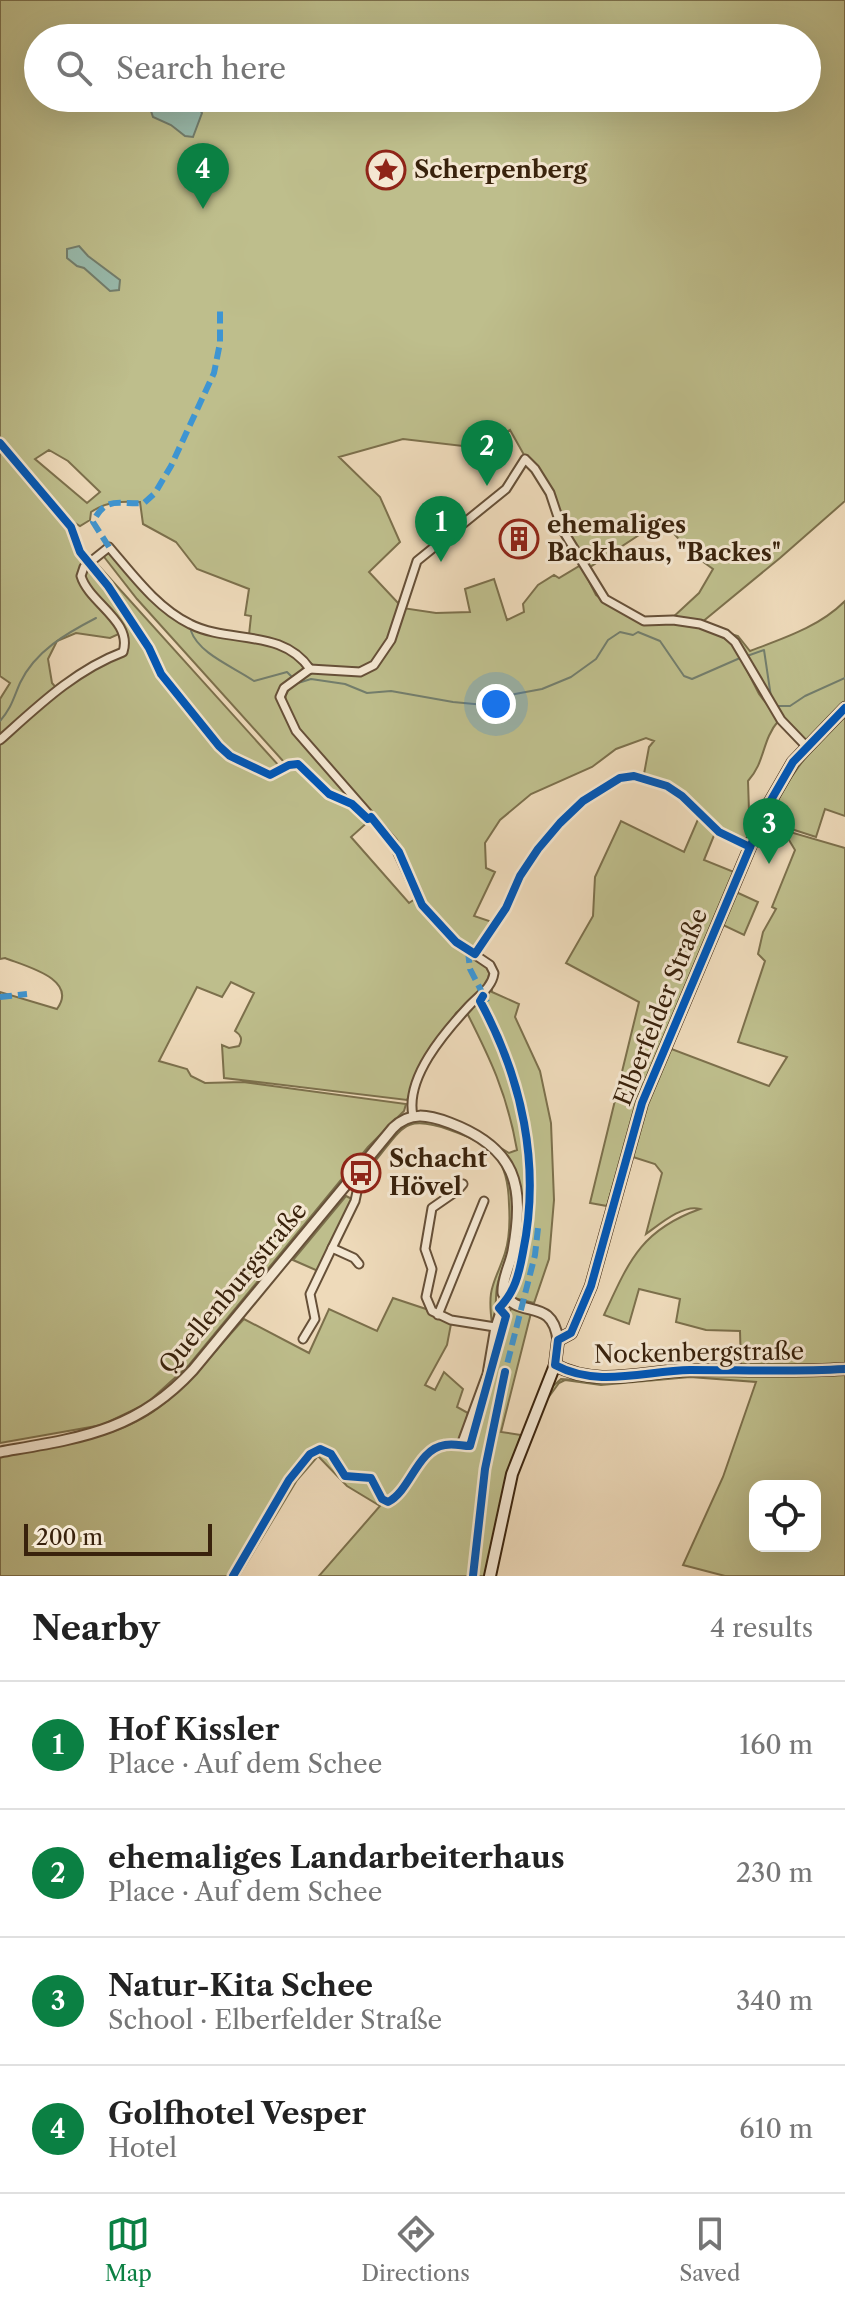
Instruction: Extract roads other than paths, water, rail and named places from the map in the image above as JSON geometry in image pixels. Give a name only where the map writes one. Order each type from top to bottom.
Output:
[{"type":"main road","name":"Elberfelder Straße","points":[[558,1340],[571,1333],[591,1286],[642,1103],[777,787],[806,746],[845,708]]},
{"type":"main road","points":[[490,1576],[512,1474],[555,1365],[558,1340]]},
{"type":"main road","name":"Nockenbergstraße","points":[[555,1365],[600,1378],[686,1370],[788,1372],[845,1369]]},
{"type":"street","points":[[461,1445],[487,1374],[495,1327],[508,1300],[503,1286],[512,1254],[516,1193],[511,1168],[497,1149],[475,1134],[448,1123],[417,1116],[412,1104],[420,1071],[467,1009],[492,983],[493,969],[456,942],[422,905],[393,842],[314,754],[288,720],[280,697],[284,688],[310,669],[360,672],[374,665],[391,640],[417,561],[506,489],[525,459],[550,493],[562,529],[605,599],[644,621],[687,621],[726,634],[735,642],[781,720],[806,746]]},
{"type":"street","points":[[0,740],[73,678],[98,662],[123,652],[122,631],[86,589],[81,576],[84,567],[109,547],[166,609],[181,620],[198,628],[273,642],[295,653],[310,669]]},
{"type":"street","points":[[475,954],[506,908],[520,876],[553,832],[591,794],[620,778],[634,776],[667,786],[682,796],[719,832],[750,847]]},
{"type":"street","name":"Quellenburgstraße","points":[[0,1452],[116,1426],[169,1395],[213,1347],[393,1128],[402,1120],[417,1116]]},
{"type":"street","name":"Quellenburgstraße","points":[[303,1339],[315,1319],[310,1294],[355,1201],[358,1187],[351,1178]]},
{"type":"street","points":[[463,1184],[432,1208],[425,1249],[432,1269],[426,1297],[432,1311],[438,1315],[495,1327]]},
{"type":"street","points":[[438,1315],[484,1201]]},
{"type":"street","name":"Quellenburgstraße","points":[[332,1248],[354,1258],[359,1264]]},
{"type":"street","points":[[508,1300],[552,1319],[558,1340]]},
{"type":"waterway","points":[[0,721],[34,661],[63,637],[96,618]]},
{"type":"waterway","points":[[191,631],[201,647],[254,681],[287,672],[292,677]]},
{"type":"waterway","points":[[298,683],[311,679],[345,684],[367,693],[391,691],[485,705],[515,694],[542,689],[571,677],[596,659],[608,640],[620,632],[633,635],[638,632],[660,641],[684,676],[692,679],[740,658]]},
{"type":"waterway","points":[[747,656],[764,650],[771,697]]},
{"type":"waterway","points":[[777,706],[790,706],[845,678]]},
{"type":"place","name":"Scherpenberg","points":[[386,170]]},
{"type":"place","name":"Golfhotel Vesper","points":[[203,209]]},
{"type":"place","name":"ehemaliges Landarbeiterhaus","points":[[487,486]]},
{"type":"place","name":"ehemaliges Backhaus, \"Backes\"","points":[[519,539]]},
{"type":"place","name":"Hof Kissler","points":[[441,562]]},
{"type":"place","name":"Natur-Kita Schee","points":[[769,864]]},
{"type":"place","name":"Schacht Hövel","points":[[361,1173]]}]
